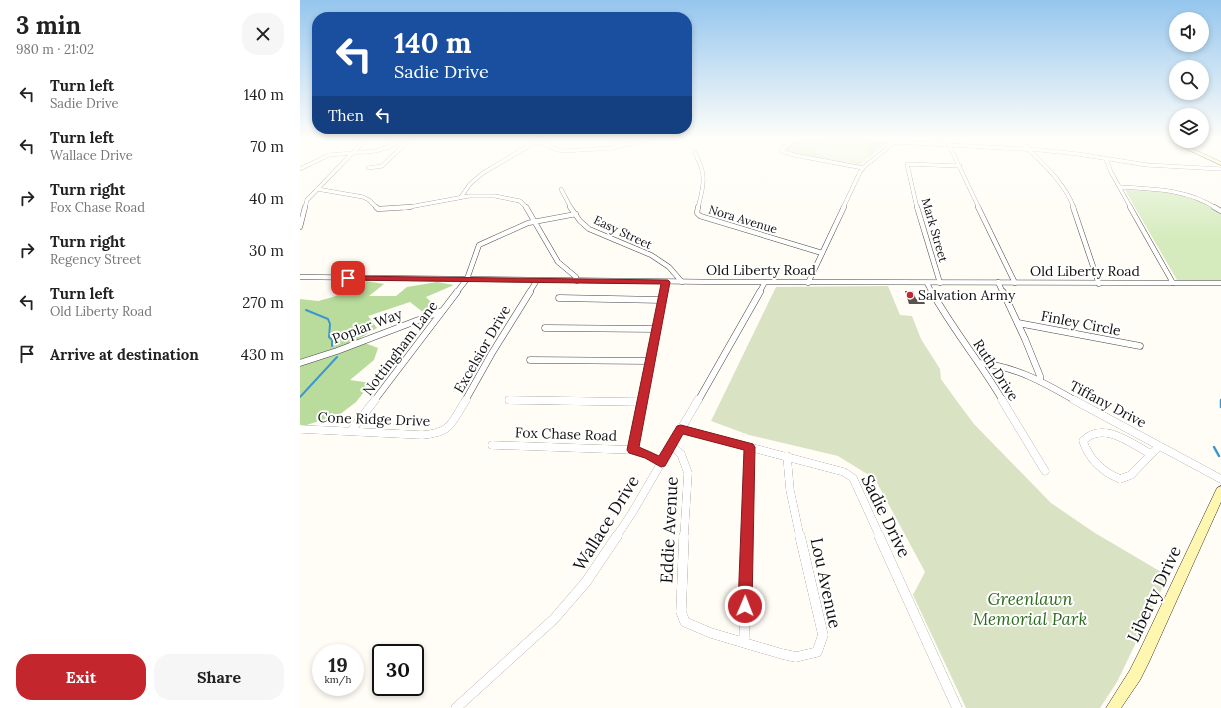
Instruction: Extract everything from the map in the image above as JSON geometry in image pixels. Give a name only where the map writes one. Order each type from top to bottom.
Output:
[{"type":"main road","name":"Liberty Drive","points":[[1113,708],[1135,675],[1144,657],[1221,491]]},
{"type":"street","points":[[300,227],[307,200],[334,172]]},
{"type":"street","points":[[461,197],[475,179],[486,172]]},
{"type":"street","name":"Nora Avenue","points":[[702,172],[697,213],[700,216],[822,253]]},
{"type":"street","points":[[808,283],[861,172]]},
{"type":"street","name":"Mark Street","points":[[910,172],[918,211],[940,283]]},
{"type":"street","points":[[963,172],[1015,282]]},
{"type":"street","points":[[1049,172],[1063,186],[1070,197],[1098,284]]},
{"type":"street","points":[[1111,172],[1173,283]]},
{"type":"street","points":[[1120,187],[1161,188],[1179,192],[1204,200],[1221,211]]},
{"type":"street","points":[[317,189],[363,197],[378,208],[384,209],[402,208],[461,197],[479,196],[495,196],[520,202],[529,209],[553,255],[565,269],[576,277],[577,280]]},
{"type":"street","name":"Easy Street","points":[[561,189],[584,225],[590,229],[640,249],[666,266],[678,276],[682,282]]},
{"type":"street","name":"Easy Street","points":[[467,279],[479,245],[535,221],[576,214]]},
{"type":"street","name":"Old Liberty Road","points":[[300,277],[808,283],[1221,283]]},
{"type":"street","name":"Nottingham Lane","points":[[351,431],[467,279]]},
{"type":"street","name":"Excelsior Drive","points":[[446,430],[473,389],[492,353],[537,280]]},
{"type":"street","points":[[633,450],[666,282]]},
{"type":"street","name":"Wallace Drive","points":[[456,708],[554,618],[584,586],[608,551],[661,463],[750,311],[765,282]]},
{"type":"street","points":[[998,282],[1018,323],[1040,376],[1040,381]]},
{"type":"street","name":"Ruth Drive","points":[[927,283],[941,308],[979,363],[1045,471]]},
{"type":"street","points":[[559,298],[662,300]]},
{"type":"street","name":"Poplar Way","points":[[300,363],[337,351],[442,311]]},
{"type":"street","name":"Finley Circle","points":[[1018,323],[1140,346]]},
{"type":"street","points":[[545,328],[657,329]]},
{"type":"street","points":[[530,360],[651,361]]},
{"type":"street","name":"Tiffany Drive","points":[[979,363],[992,363],[1003,366],[1040,381],[1221,479]]},
{"type":"street","points":[[509,400],[643,402]]},
{"type":"street","name":"Cone Ridge Drive","points":[[300,429],[422,435],[437,434],[446,430]]},
{"type":"street","name":"Sadie Drive","points":[[681,429],[788,456],[844,472],[853,478],[957,708]]},
{"type":"street","points":[[1151,454],[1110,433],[1103,431],[1093,433],[1083,441],[1084,447],[1095,461],[1114,477],[1120,479],[1131,475],[1159,446]]},
{"type":"street","name":"Fox Chase Road","points":[[492,445],[633,450],[649,455],[661,463]]},
{"type":"street","name":"Eddie Avenue","points":[[671,445],[681,454],[688,473],[680,581],[681,612],[685,622]]},
{"type":"street","points":[[744,642],[749,447]]},
{"type":"street","name":"Lou Avenue","points":[[685,622],[711,632],[782,654],[796,657],[817,652],[823,635],[790,490],[788,456]]},
{"type":"green space","points":[[1125,190],[1163,192],[1186,196],[1197,200],[1221,213],[1221,280],[1177,280]]},
{"type":"green space","points":[[367,281],[384,284],[369,296],[396,296],[407,287],[437,282],[454,285],[426,297],[435,306],[424,313],[410,302],[368,316],[377,328],[357,340],[378,348],[374,360],[350,380],[371,383],[356,402],[339,415],[300,427],[300,299],[318,301],[333,297]]},
{"type":"green space","name":"Greenlawn Memorial Park","points":[[888,286],[900,315],[912,316],[921,339],[940,369],[941,379],[974,424],[1051,503],[1095,533],[1168,576],[1117,682],[1100,708],[966,708],[913,595],[925,572],[875,479],[838,456],[749,435],[711,421],[776,287]]},
{"type":"building","name":"Salvation Army","points":[[905,291],[913,291],[916,299],[923,299],[925,304],[909,304]]},
{"type":"waterway","points":[[306,310],[328,319],[330,324],[329,337],[332,340],[332,346]]},
{"type":"waterway","points":[[300,397],[337,357]]},
{"type":"waterway","points":[[1221,400],[1221,407]]},
{"type":"waterway","points":[[1214,447],[1219,456]]},
{"type":"place","name":"Salvation Army","points":[[910,295]]},
{"type":"route","points":[[348,278],[666,282],[633,450],[649,455],[661,463],[681,429],[749,447],[745,606]]}]
